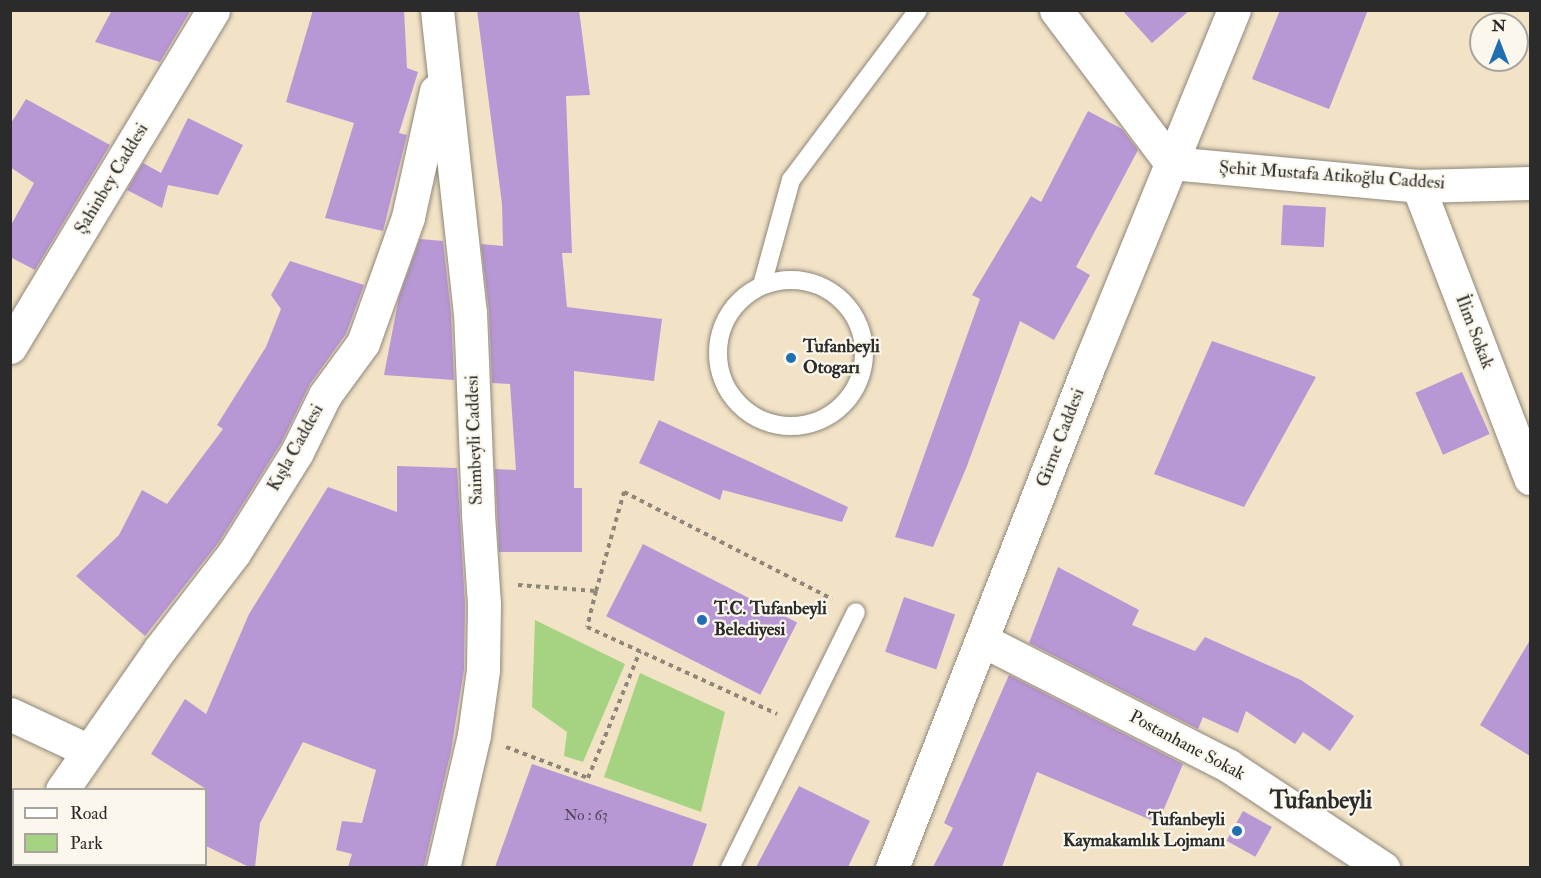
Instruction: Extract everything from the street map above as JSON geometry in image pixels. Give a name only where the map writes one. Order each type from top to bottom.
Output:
[{"type":"street","name":"Şahinbey Caddesi","points":[[10,347],[213,10]]},
{"type":"street","name":"Saimbeyli Caddesi","points":[[437,10],[441,65],[470,312],[483,582],[483,670],[474,735],[448,866]]},
{"type":"street","points":[[1056,10],[1171,164]]},
{"type":"street","name":"Girne Caddesi","points":[[892,867],[1234,10]]},
{"type":"street","name":"Kışla Caddesi","points":[[63,788],[87,750],[234,552],[297,452],[325,395],[363,342],[408,218],[441,65]]},
{"type":"street","name":"Şehit Mustafa Atikoğlu Caddesi","points":[[1171,164],[1418,186],[1530,183]]},
{"type":"street","name":"İlim Sokak","points":[[1418,186],[1530,478]]},
{"type":"street","name":"Postanhane Sokak","points":[[982,640],[1229,766],[1383,867]]},
{"type":"street","points":[[10,714],[87,750]]},
{"type":"lane","points":[[762,285],[787,279],[813,282],[836,294],[853,313],[860,328],[863,336],[865,362],[857,386],[842,407],[820,421],[797,426],[774,425],[753,416],[735,401],[723,381],[717,360],[719,336],[728,315],[742,297],[762,285],[791,180],[918,10]]},
{"type":"lane","points":[[730,867],[856,612]]},
{"type":"path","points":[[800,725],[587,627],[624,492],[856,612]]},
{"type":"path","points":[[483,582],[596,591]]},
{"type":"path","points":[[474,735],[588,778],[640,651]]},
{"type":"green space","points":[[535,620],[625,664],[583,762],[564,756],[567,732],[532,707]]},
{"type":"green space","points":[[640,673],[725,712],[701,812],[604,777]]},
{"type":"building","points":[[112,10],[191,10],[160,62],[95,42]]},
{"type":"building","points":[[313,10],[404,10],[407,68],[418,72],[399,133],[407,135],[383,231],[325,218],[354,123],[286,102]]},
{"type":"building","points":[[477,10],[579,10],[590,95],[566,96],[572,253],[562,253],[567,307],[662,319],[654,381],[574,371],[574,488],[582,488],[582,552],[499,552],[495,469],[516,470],[510,384],[492,383],[489,311],[481,244],[503,246],[502,204]]},
{"type":"building","points":[[1122,10],[1190,10],[1152,43]]},
{"type":"building","points":[[1280,10],[1368,10],[1329,109],[1252,79]]},
{"type":"building","points":[[26,99],[110,145],[35,270],[10,257],[10,227],[34,183],[10,167],[10,125]]},
{"type":"building","points":[[1088,111],[1122,129],[1138,150],[1076,267],[1090,275],[1054,340],[1020,321],[967,466],[933,547],[895,537],[980,299],[972,295],[1031,196],[1041,202]]},
{"type":"building","points":[[188,118],[243,145],[218,195],[168,185],[162,208],[127,190],[143,163],[161,173]]},
{"type":"building","points":[[1283,205],[1326,207],[1324,247],[1281,245]]},
{"type":"building","points":[[420,239],[443,241],[451,313],[454,380],[384,375],[399,297]]},
{"type":"building","points":[[290,261],[364,285],[346,334],[310,384],[281,443],[219,542],[145,636],[76,576],[119,535],[142,490],[167,504],[223,429],[217,425],[266,347],[281,309],[271,295]]},
{"type":"building","points":[[1212,341],[1316,377],[1244,507],[1154,474]]},
{"type":"building","points":[[1462,372],[1490,434],[1443,455],[1415,393]]},
{"type":"building","points":[[659,420],[848,507],[842,522],[723,490],[720,500],[639,463]]},
{"type":"building","points":[[397,466],[457,468],[465,604],[464,669],[451,751],[424,867],[348,867],[352,854],[336,850],[342,821],[362,823],[376,770],[303,742],[260,823],[255,867],[249,867],[207,846],[207,788],[151,754],[185,699],[206,714],[249,614],[328,487],[397,512]]},
{"type":"building","name":"T.C. Tufanbeyli Belediyesi","points":[[643,544],[797,623],[760,695],[606,616]]},
{"type":"building","points":[[1058,567],[1139,610],[1132,625],[1195,651],[1205,637],[1301,680],[1354,716],[1330,751],[1303,732],[1295,744],[1246,711],[1238,733],[1203,717],[1198,729],[1029,643]]},
{"type":"building","points":[[904,597],[955,615],[936,669],[885,652]]},
{"type":"building","points":[[1530,640],[1530,756],[1480,725]]},
{"type":"building","points":[[1009,675],[1183,764],[1158,823],[1037,772],[1002,867],[933,867],[953,828],[944,823]]},
{"type":"building","points":[[532,764],[707,824],[692,867],[495,867]]},
{"type":"building","points":[[799,786],[870,821],[848,867],[756,867]]},
{"type":"building","points":[[1243,811],[1272,827],[1255,857],[1227,841]]},
{"type":"place","name":"Tufanbeyli Otogarı","points":[[791,358]]},
{"type":"place","name":"T.C. Tufanbeyli Belediyesi","points":[[702,620]]},
{"type":"place","name":"Tufanbeyli Kaymakamlık Lojmanı","points":[[1237,831]]},
{"type":"district","name":"Tufanbeyli","points":[[1321,801]]}]
